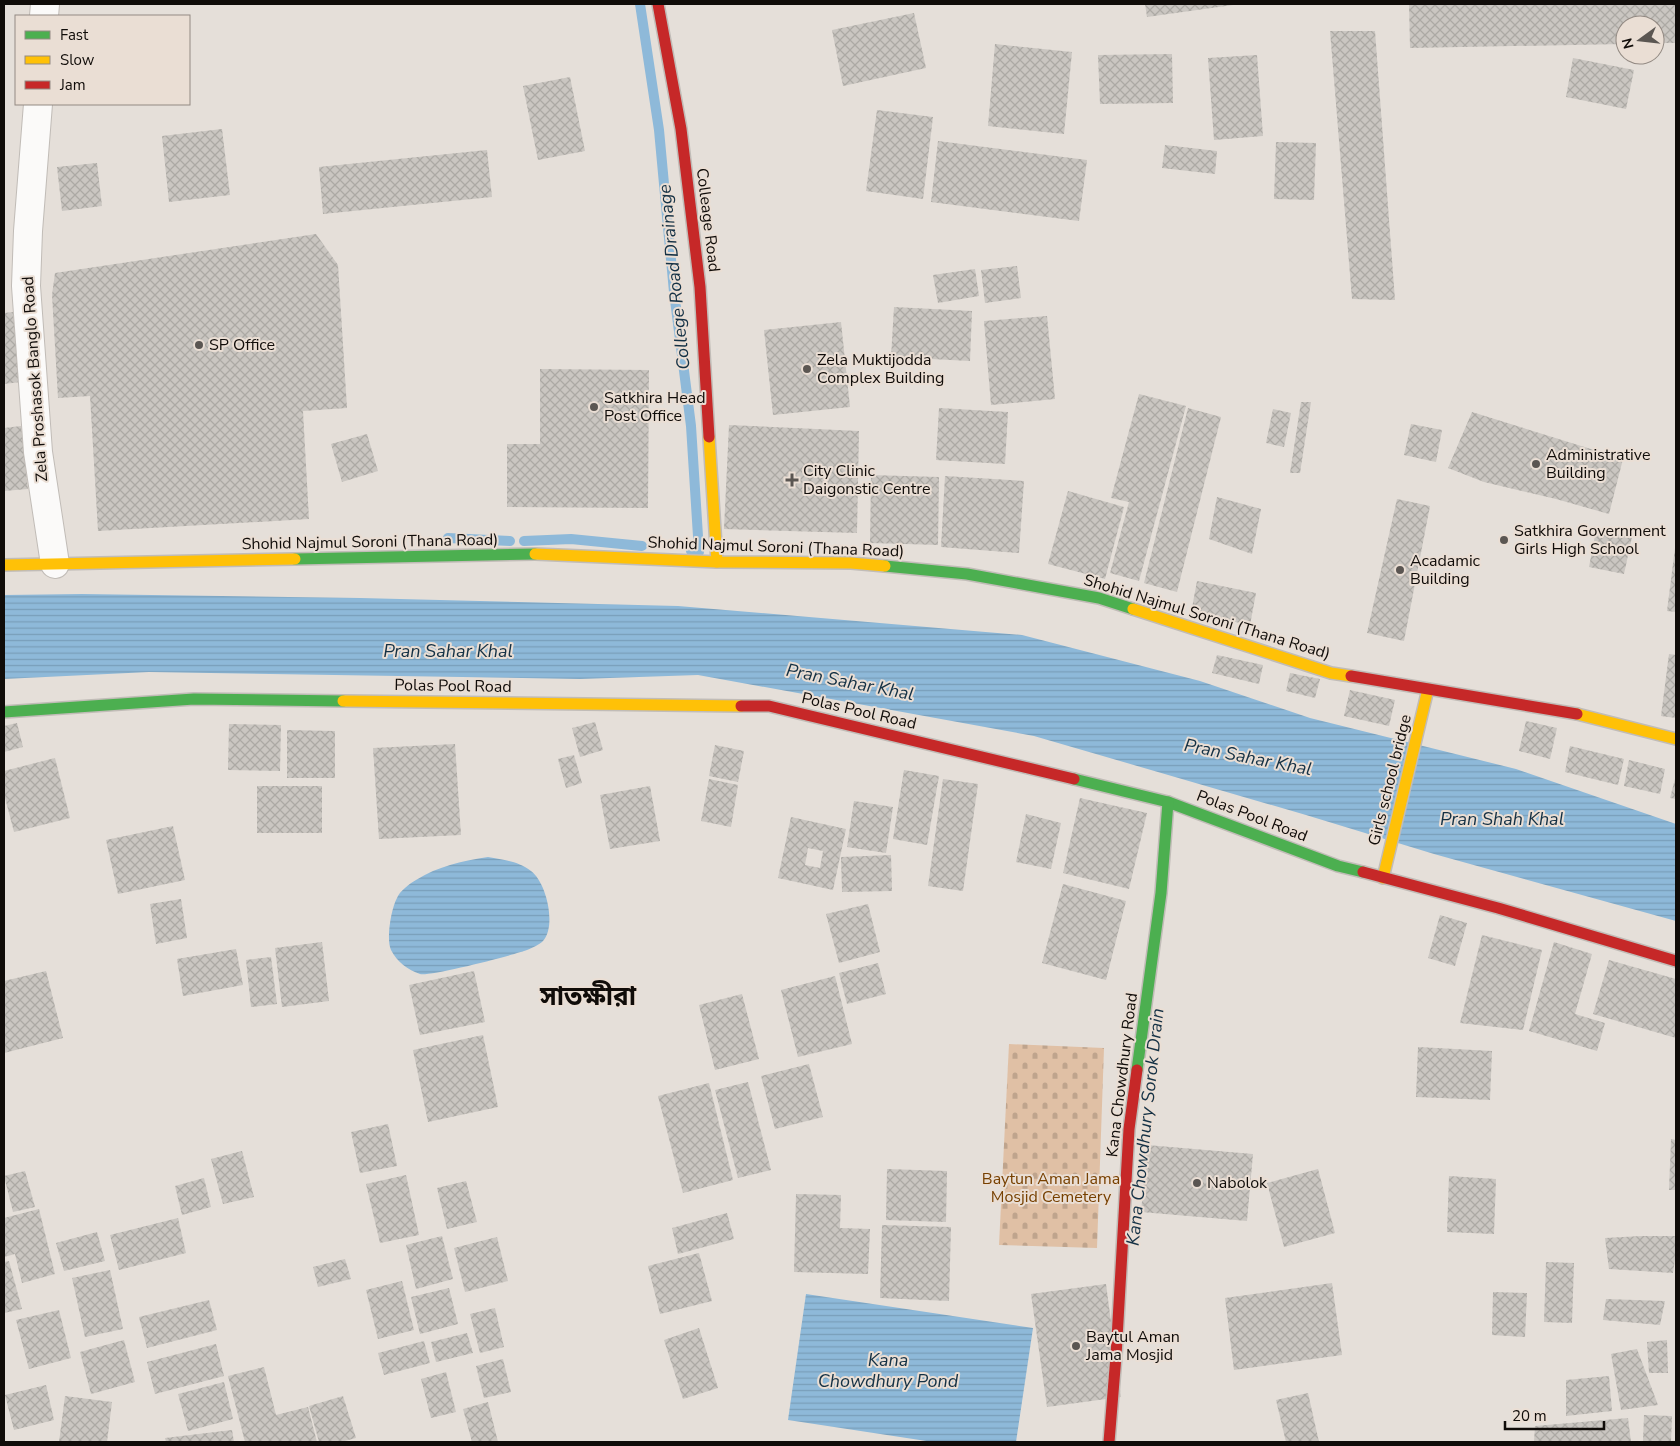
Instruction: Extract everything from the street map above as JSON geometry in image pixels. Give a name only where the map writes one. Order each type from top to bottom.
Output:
[{"type":"street","name":"Colleage Road","points":[[658,4],[680,129],[700,287],[717,562]]},
{"type":"street","name":"Zela Proshasok Banglo Road","points":[[38,105],[28,231],[26,286],[38,452],[55,564]]},
{"type":"street","name":"Shohid Najmul Soroni (Thana Road)","points":[[4,565],[535,554],[717,562],[851,563],[977,576],[1099,598],[1331,673],[1564,711],[1676,740]]},
{"type":"street","name":"Girls school bridge","points":[[1383,878],[1428,689]]},
{"type":"street","name":"Polas Pool Road","points":[[4,712],[194,699],[769,706],[1168,802],[1338,866],[1498,908],[1676,961]]},
{"type":"street","name":"Kana Chowdhury Road","points":[[1109,1442],[1116,1356],[1129,1129],[1161,893],[1168,802]]},
{"type":"green space","name":"Baytun Aman Jama Mosjid Cemetery","points":[[1009,1044],[1104,1048],[1097,1248],[999,1245]]},
{"type":"water","name":"Pran Shah Khal","points":[[82,594],[360,598],[678,606],[1022,635],[1200,681],[1310,718],[1516,769],[1676,824],[1676,921],[1434,854],[1034,736],[698,675],[580,679],[149,672],[4,679],[4,595]]},
{"type":"water","points":[[488,857],[511,861],[521,865],[531,871],[541,884],[548,904],[549,915],[547,934],[543,941],[519,953],[438,972],[420,974],[403,965],[391,950],[389,939],[393,909],[400,893],[414,881],[433,871],[460,862]]},
{"type":"water","name":"Kana Chowdhury Pond","points":[[806,1294],[1033,1328],[1016,1442],[933,1442],[788,1420]]},
{"type":"building","points":[[1145,4],[1232,4],[1233,5],[1147,17]]},
{"type":"building","points":[[1409,4],[1676,4],[1676,43],[1665,43],[1665,15],[1615,15],[1615,44],[1410,48]]},
{"type":"building","points":[[914,13],[926,68],[843,86],[832,30]]},
{"type":"building","points":[[1330,31],[1375,31],[1395,300],[1352,299]]},
{"type":"building","points":[[995,44],[1072,52],[1064,134],[988,126]]},
{"type":"building","points":[[1172,54],[1173,103],[1100,104],[1098,55]]},
{"type":"building","points":[[1257,55],[1263,136],[1214,140],[1208,58]]},
{"type":"building","points":[[1573,58],[1634,70],[1626,109],[1566,97]]},
{"type":"building","points":[[570,77],[585,151],[538,160],[523,86]]},
{"type":"building","points":[[877,110],[933,117],[923,199],[866,191]]},
{"type":"building","points":[[222,129],[230,195],[169,202],[162,136]]},
{"type":"building","points":[[938,141],[1087,160],[1079,221],[931,202]]},
{"type":"building","points":[[1276,142],[1316,143],[1314,200],[1274,199]]},
{"type":"building","points":[[1165,145],[1217,151],[1215,174],[1162,168]]},
{"type":"building","points":[[487,150],[492,197],[323,214],[319,167]]},
{"type":"building","points":[[97,163],[102,206],[62,211],[57,167]]},
{"type":"building","name":"SP Office","points":[[316,234],[338,265],[347,408],[303,411],[309,519],[98,531],[90,396],[58,398],[52,295],[55,273]]},
{"type":"building","points":[[1017,266],[1021,298],[985,303],[981,270]]},
{"type":"building","points":[[975,269],[979,296],[938,303],[933,275]]},
{"type":"building","points":[[894,307],[972,311],[970,361],[891,357]]},
{"type":"building","points":[[13,312],[21,382],[4,384],[4,313]]},
{"type":"building","points":[[1047,316],[1055,399],[991,405],[984,321]]},
{"type":"building","name":"Zela Muktijodda Complex Building","points":[[841,322],[850,407],[773,415],[764,330]]},
{"type":"building","name":"Satkhira Head Post Office","points":[[540,369],[649,370],[648,508],[507,507],[507,444],[540,444]]},
{"type":"building","points":[[1139,394],[1186,406],[1139,581],[1110,573],[1129,502],[1111,498]]},
{"type":"building","points":[[1301,402],[1311,402],[1300,473],[1290,473]]},
{"type":"building","points":[[939,408],[1008,412],[1005,464],[936,460]]},
{"type":"building","points":[[1188,408],[1221,417],[1177,592],[1144,583]]},
{"type":"building","points":[[1273,409],[1291,413],[1284,447],[1266,443]]},
{"type":"building","name":"Administrative Building","points":[[1472,412],[1623,459],[1609,514],[1484,482],[1448,468]]},
{"type":"building","points":[[1411,424],[1442,430],[1436,462],[1404,455]]},
{"type":"building","name":"City Clinic Daigonstic Centre","points":[[729,425],[859,431],[857,533],[724,529]]},
{"type":"building","points":[[21,426],[28,489],[4,491],[4,428]]},
{"type":"building","points":[[367,434],[378,471],[342,482],[331,444]]},
{"type":"building","points":[[871,475],[939,477],[938,545],[870,543]]},
{"type":"building","points":[[945,476],[1024,481],[1019,553],[941,547]]},
{"type":"building","points":[[1068,491],[1124,507],[1105,579],[1048,564]]},
{"type":"building","points":[[1217,497],[1261,509],[1252,554],[1209,539]]},
{"type":"building","name":"Acadamic Building","points":[[1397,499],[1430,506],[1404,641],[1367,633]]},
{"type":"building","points":[[1596,530],[1632,537],[1624,574],[1589,567]]},
{"type":"building","points":[[1676,548],[1676,612],[1667,611]]},
{"type":"building","points":[[1197,581],[1256,593],[1250,625],[1191,613]]},
{"type":"building","points":[[1669,654],[1676,655],[1676,718],[1661,716]]},
{"type":"building","points":[[1217,655],[1263,665],[1259,684],[1212,673]]},
{"type":"building","points":[[1290,673],[1320,679],[1315,698],[1286,691]]},
{"type":"building","points":[[1350,690],[1395,700],[1389,726],[1344,716]]},
{"type":"building","points":[[1526,721],[1557,728],[1550,759],[1519,751]]},
{"type":"building","points":[[595,722],[603,750],[580,757],[572,728]]},
{"type":"building","points":[[17,723],[23,747],[4,752],[4,726]]},
{"type":"building","points":[[229,724],[281,725],[280,771],[228,770]]},
{"type":"building","points":[[287,730],[335,731],[335,778],[287,778]]},
{"type":"building","points":[[455,744],[461,835],[379,839],[373,748]]},
{"type":"building","points":[[715,745],[744,751],[738,782],[709,776]]},
{"type":"building","points":[[1570,746],[1624,759],[1618,785],[1565,772]]},
{"type":"building","points":[[574,755],[582,783],[566,788],[558,759]]},
{"type":"building","points":[[55,758],[70,818],[14,832],[4,794],[4,771]]},
{"type":"building","points":[[1629,760],[1665,769],[1660,794],[1624,786]]},
{"type":"building","points":[[904,770],[939,776],[927,845],[893,839]]},
{"type":"building","points":[[1676,775],[1676,799],[1670,798]]},
{"type":"building","points":[[709,779],[738,785],[731,827],[701,821]]},
{"type":"building","points":[[943,779],[978,784],[963,891],[928,886]]},
{"type":"building","points":[[257,786],[322,786],[322,833],[257,833]]},
{"type":"building","points":[[650,786],[660,841],[610,849],[600,795]]},
{"type":"building","points":[[1080,798],[1147,813],[1129,889],[1063,873]]},
{"type":"building","points":[[854,801],[893,807],[886,853],[847,847]]},
{"type":"building","points":[[1026,814],[1061,823],[1051,869],[1016,862]]},
{"type":"building","points":[[791,817],[846,829],[833,890],[778,878]],"holes":[[[808,848],[823,851],[820,868],[805,865]]]},
{"type":"building","points":[[173,826],[185,880],[118,894],[106,840]]},
{"type":"building","points":[[891,855],[892,891],[842,892],[841,857]]},
{"type":"building","points":[[1063,884],[1126,901],[1106,980],[1042,963]]},
{"type":"building","points":[[181,899],[187,938],[156,944],[150,904]]},
{"type":"building","points":[[868,904],[880,952],[839,963],[826,914]]},
{"type":"building","points":[[1440,915],[1467,923],[1455,966],[1428,958]]},
{"type":"building","points":[[1482,935],[1542,950],[1523,1030],[1460,1023]]},
{"type":"building","points":[[322,942],[329,1001],[282,1007],[275,948]]},
{"type":"building","points":[[1554,942],[1592,954],[1575,1014],[1605,1023],[1597,1051],[1529,1031]]},
{"type":"building","points":[[236,949],[243,985],[183,996],[177,959]]},
{"type":"building","points":[[271,957],[277,1004],[251,1007],[246,960]]},
{"type":"building","points":[[1609,960],[1676,979],[1676,1038],[1593,1014]]},
{"type":"building","points":[[878,963],[886,994],[847,1004],[839,973]]},
{"type":"building","points":[[46,971],[63,1038],[4,1053],[4,981]]},
{"type":"building","points":[[474,971],[485,1022],[420,1035],[409,985]]},
{"type":"building","points":[[835,976],[852,1044],[798,1057],[781,990]]},
{"type":"building","points":[[742,994],[759,1059],[715,1070],[699,1005]]},
{"type":"building","points":[[483,1035],[498,1107],[428,1122],[413,1050]]},
{"type":"building","points":[[1418,1047],[1492,1051],[1490,1100],[1416,1097]]},
{"type":"building","points":[[809,1064],[823,1117],[775,1129],[761,1076]]},
{"type":"building","points":[[748,1082],[771,1170],[738,1178],[715,1090]]},
{"type":"building","points":[[709,1083],[733,1180],[683,1193],[658,1096]]},
{"type":"building","points":[[388,1124],[397,1166],[360,1173],[351,1132]]},
{"type":"building","points":[[1671,1139],[1676,1140],[1676,1190],[1669,1190]]},
{"type":"building","name":"Nabolok","points":[[1147,1145],[1253,1154],[1247,1221],[1141,1212]]},
{"type":"building","points":[[242,1151],[254,1197],[223,1204],[211,1159]]},
{"type":"building","points":[[887,1169],[947,1171],[946,1222],[886,1220]]},
{"type":"building","points":[[1318,1169],[1335,1233],[1284,1247],[1267,1183]]},
{"type":"building","points":[[25,1171],[35,1207],[13,1212],[4,1176]]},
{"type":"building","points":[[406,1175],[419,1235],[380,1243],[366,1184]]},
{"type":"building","points":[[1449,1176],[1496,1179],[1494,1234],[1447,1232]]},
{"type":"building","points":[[204,1178],[211,1207],[182,1215],[175,1186]]},
{"type":"building","points":[[466,1181],[477,1222],[447,1229],[437,1188]]},
{"type":"building","points":[[796,1194],[841,1195],[840,1228],[870,1229],[868,1274],[794,1272]]},
{"type":"building","points":[[39,1209],[55,1274],[22,1283],[15,1254],[4,1257],[4,1218]]},
{"type":"building","points":[[727,1213],[734,1239],[678,1254],[672,1228]]},
{"type":"building","points":[[178,1218],[186,1253],[119,1270],[110,1235]]},
{"type":"building","points":[[882,1225],[951,1227],[949,1301],[880,1298]]},
{"type":"building","points":[[97,1232],[105,1261],[64,1271],[56,1243]]},
{"type":"building","points":[[442,1236],[453,1279],[416,1289],[406,1245]]},
{"type":"building","points":[[1676,1236],[1673,1273],[1609,1269],[1605,1238]]},
{"type":"building","points":[[497,1237],[508,1281],[465,1292],[454,1248]]},
{"type":"building","points":[[699,1253],[712,1301],[660,1314],[648,1266]]},
{"type":"building","points":[[345,1259],[351,1279],[318,1287],[313,1267]]},
{"type":"building","points":[[9,1261],[22,1309],[4,1313],[4,1262]]},
{"type":"building","points":[[1546,1262],[1574,1263],[1572,1323],[1544,1322]]},
{"type":"building","points":[[110,1270],[123,1329],[85,1337],[72,1278]]},
{"type":"building","points":[[402,1281],[414,1330],[378,1339],[366,1290]]},
{"type":"building","points":[[1332,1283],[1342,1355],[1234,1370],[1225,1298]]},
{"type":"building","name":"Baytul Aman Jama Mosjid","points":[[1106,1284],[1121,1397],[1047,1407],[1031,1294]]},
{"type":"building","points":[[449,1288],[458,1324],[420,1334],[411,1297]]},
{"type":"building","points":[[1493,1292],[1527,1293],[1525,1337],[1492,1335]]},
{"type":"building","points":[[1606,1299],[1665,1301],[1660,1325],[1603,1320]]},
{"type":"building","points":[[209,1300],[217,1330],[147,1348],[139,1317]]},
{"type":"building","points":[[495,1308],[504,1347],[480,1353],[470,1314]]},
{"type":"building","points":[[59,1310],[71,1358],[29,1369],[16,1320]]},
{"type":"building","points":[[699,1328],[718,1388],[683,1399],[664,1340]]},
{"type":"building","points":[[467,1333],[473,1353],[436,1362],[431,1342]]},
{"type":"building","points":[[124,1340],[135,1382],[91,1394],[80,1352]]},
{"type":"building","points":[[1667,1340],[1668,1373],[1649,1373],[1647,1342]]},
{"type":"building","points":[[424,1341],[430,1363],[384,1375],[378,1353]]},
{"type":"building","points":[[216,1344],[224,1376],[155,1394],[147,1362]]},
{"type":"building","points":[[1637,1349],[1658,1405],[1621,1410],[1611,1354]]},
{"type":"building","points":[[503,1359],[511,1392],[484,1398],[476,1366]]},
{"type":"building","points":[[264,1367],[276,1415],[308,1407],[317,1442],[245,1442],[228,1376]]},
{"type":"building","points":[[446,1372],[456,1412],[431,1418],[421,1379]]},
{"type":"building","points":[[1609,1376],[1612,1411],[1566,1416],[1566,1380]]},
{"type":"building","points":[[224,1382],[233,1419],[188,1431],[178,1394]]},
{"type":"building","points":[[46,1385],[54,1420],[14,1430],[5,1395]]},
{"type":"building","points":[[1308,1393],[1319,1442],[1286,1442],[1276,1400]]},
{"type":"building","points":[[65,1396],[112,1402],[107,1442],[59,1442]]},
{"type":"building","points":[[343,1396],[356,1438],[341,1442],[319,1442],[309,1406]]},
{"type":"building","points":[[488,1402],[498,1442],[472,1442],[463,1409]]},
{"type":"building","points":[[1644,1415],[1672,1416],[1671,1442],[1643,1442]]},
{"type":"building","points":[[1628,1418],[1631,1442],[1534,1442],[1535,1426]]},
{"type":"building","points":[[232,1430],[234,1442],[166,1442],[165,1438]]},
{"type":"waterway","name":"College Road Drainage","points":[[640,4],[659,130],[674,292],[691,426],[699,552],[691,551]]},
{"type":"waterway","points":[[448,538],[510,541]]},
{"type":"waterway","points":[[524,541],[571,539],[642,546]]},
{"type":"traffic: fast","points":[[295,559],[535,554]]},
{"type":"traffic: fast","points":[[885,566],[967,574],[1099,598],[1133,609]]},
{"type":"traffic: fast","points":[[4,712],[194,699],[343,701]]},
{"type":"traffic: fast","points":[[1074,779],[1168,802],[1338,866],[1363,872]]},
{"type":"traffic: fast","points":[[1137,1070],[1161,893],[1168,802]]},
{"type":"traffic: slow","points":[[709,437],[717,562]]},
{"type":"traffic: slow","points":[[535,554],[717,562],[851,563],[885,566]]},
{"type":"traffic: slow","points":[[4,565],[295,559]]},
{"type":"traffic: slow","points":[[1133,609],[1331,673],[1351,676]]},
{"type":"traffic: slow","points":[[1383,878],[1428,689]]},
{"type":"traffic: slow","points":[[343,701],[741,706]]},
{"type":"traffic: slow","points":[[1577,714],[1676,739]]},
{"type":"traffic: jam","points":[[658,4],[681,129],[700,287],[709,437]]},
{"type":"traffic: jam","points":[[1351,676],[1577,714]]},
{"type":"traffic: jam","points":[[741,706],[769,706],[1074,779]]},
{"type":"traffic: jam","points":[[1363,872],[1498,908],[1676,961]]},
{"type":"traffic: jam","points":[[1109,1442],[1116,1356],[1129,1129],[1137,1070]]},
{"type":"place","name":"SP Office","points":[[199,345]]},
{"type":"place","name":"Zela Muktijodda Complex Building","points":[[807,369]]},
{"type":"place","name":"Satkhira Head Post Office","points":[[594,407]]},
{"type":"place","name":"Administrative Building","points":[[1536,464]]},
{"type":"place","name":"City Clinic Daigonstic Centre","points":[[792,480]]},
{"type":"place","name":"Satkhira Government Girls High School","points":[[1504,540]]},
{"type":"place","name":"Acadamic Building","points":[[1400,570]]},
{"type":"place","name":"Nabolok","points":[[1197,1183]]},
{"type":"place","name":"Baytul Aman Jama Mosjid","points":[[1076,1346]]},
{"type":"district","name":"সাতক্ষীরা","points":[[588,996]]},
{"type":"water label","name":"Pran Sahar Khal","points":[[448,651]]},
{"type":"water label","name":"Pran Sahar Khal","points":[[850,682]]},
{"type":"water label","name":"Pran Sahar Khal","points":[[1248,757]]},
{"type":"water label","name":"Kana Chowdhury Sorok Drain","points":[[1145,1127]]}]
